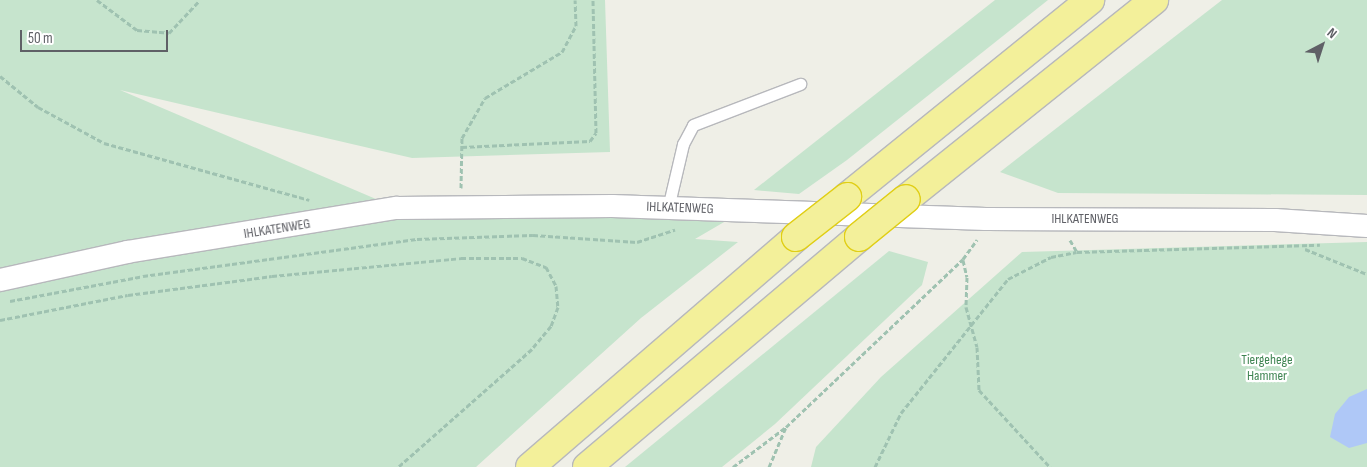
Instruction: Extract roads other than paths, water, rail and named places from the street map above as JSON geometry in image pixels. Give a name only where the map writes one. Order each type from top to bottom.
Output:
[{"type":"highway","points":[[530,467],[796,237],[1090,0]]},
{"type":"highway","points":[[586,467],[858,237],[1154,0]]},
{"type":"street","name":"IHLKATENWEG","points":[[0,280],[127,252],[397,208],[668,208],[986,219],[1275,220],[1367,226]]},
{"type":"lane","points":[[668,208],[683,144],[694,125],[800,84]]},
{"type":"water","points":[[1367,389],[1367,443],[1349,448],[1330,437],[1335,414],[1349,397]]},
{"type":"park label","name":"Tiergehege Hammer","points":[[1267,368]]}]
